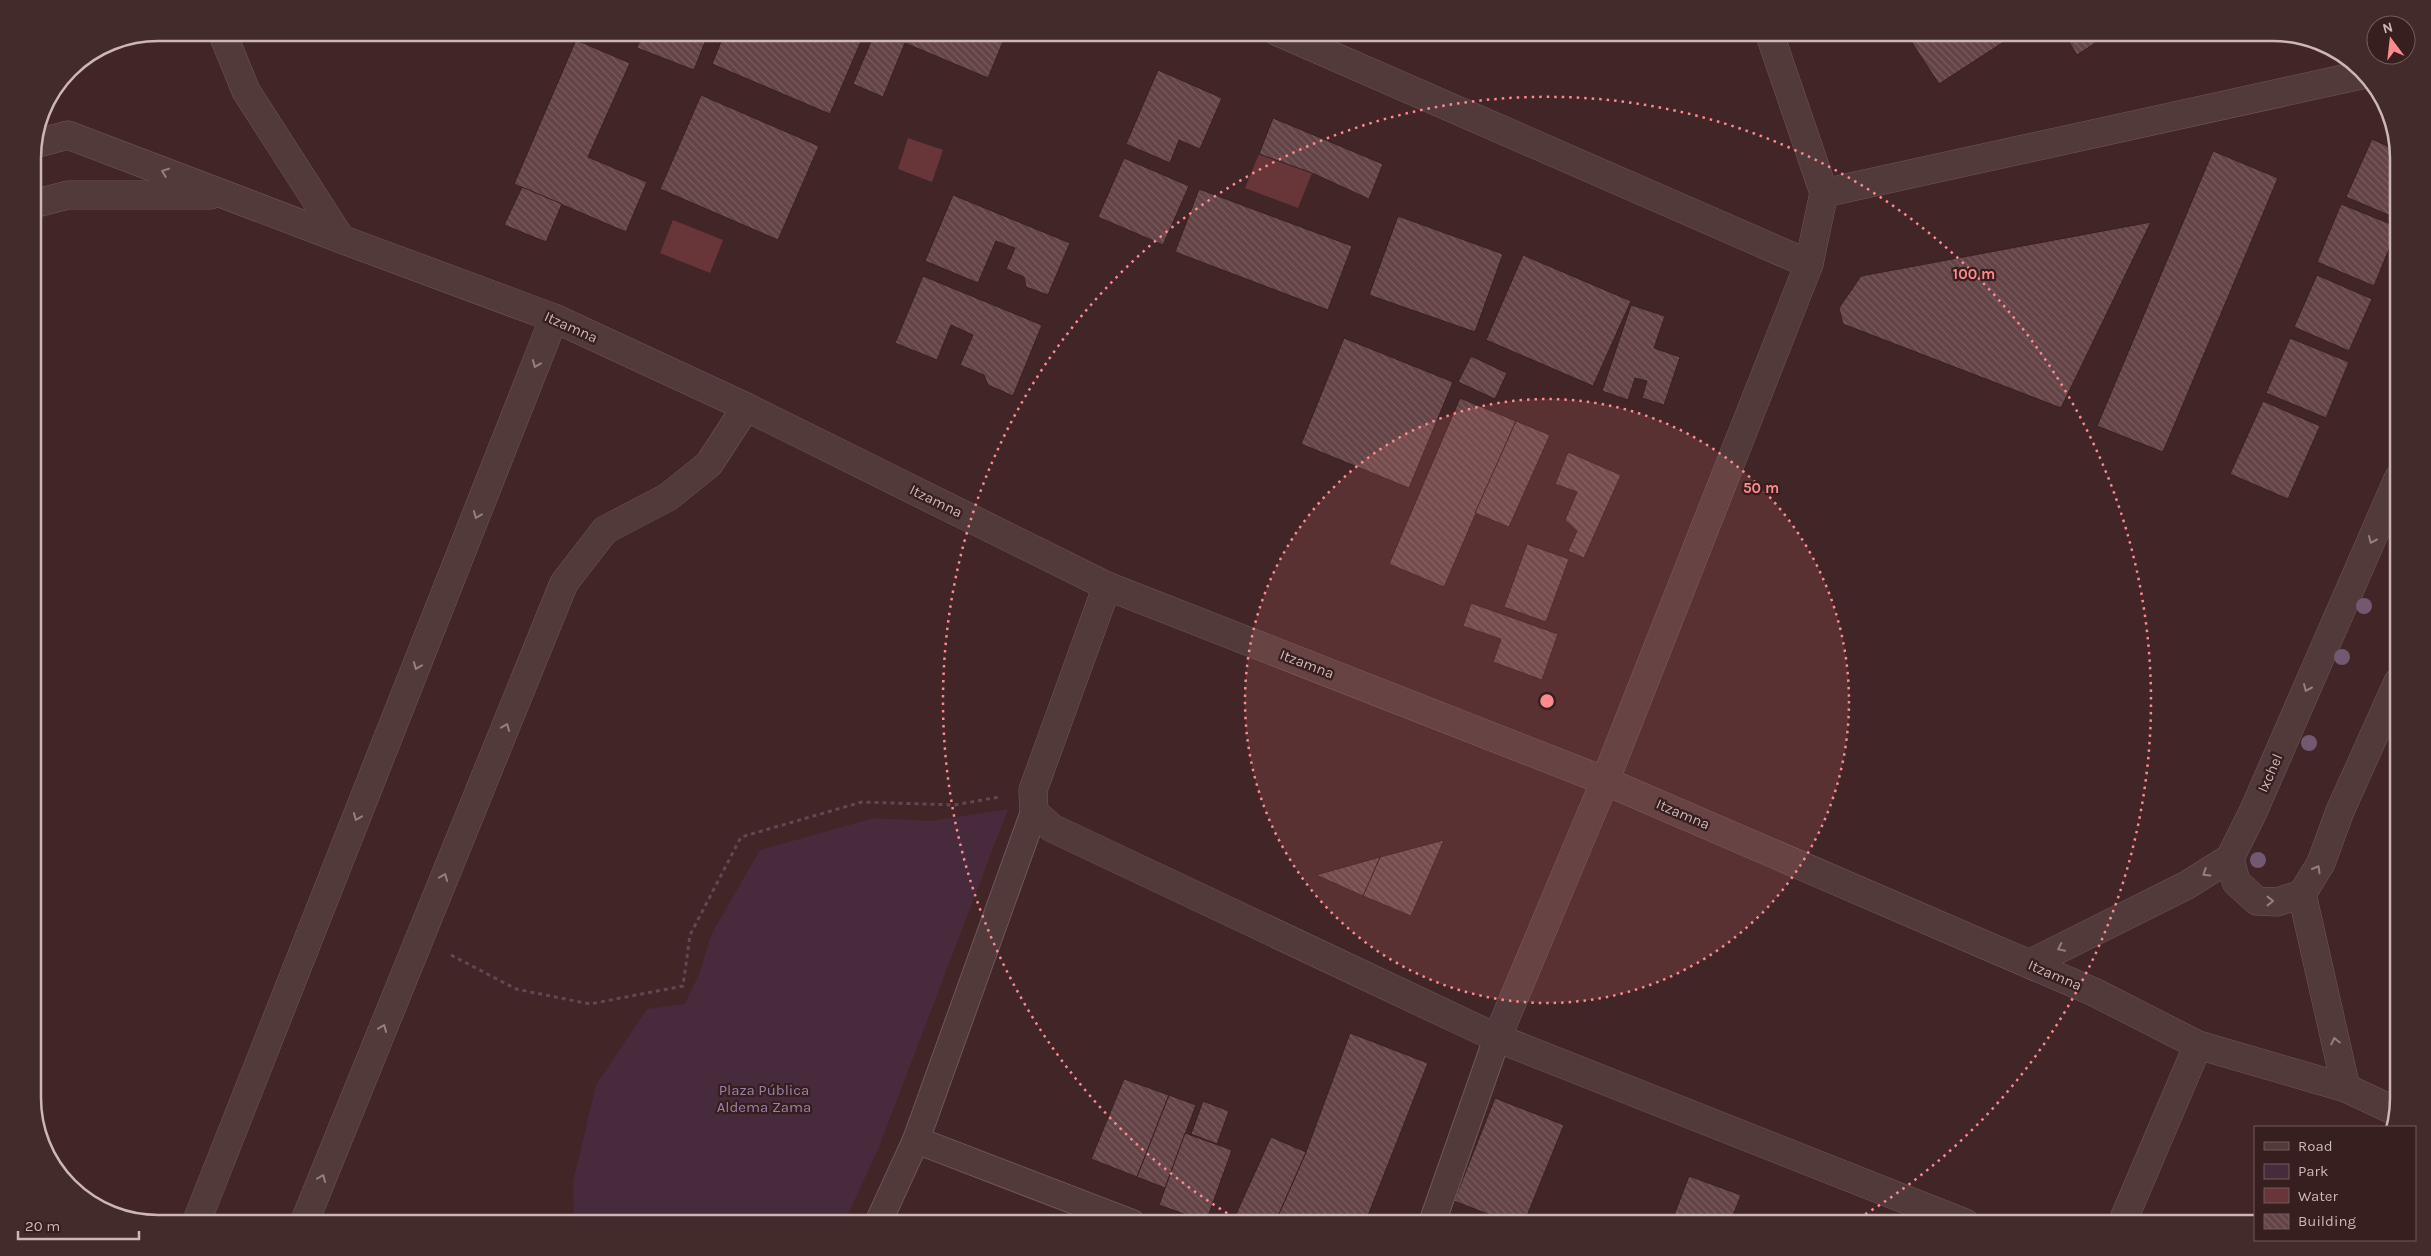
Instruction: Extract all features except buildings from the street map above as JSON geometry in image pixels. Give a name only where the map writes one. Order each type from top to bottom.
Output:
[{"type":"street","points":[[226,41],[246,91],[341,239]]},
{"type":"street","points":[[1299,41],[1809,264]]},
{"type":"street","points":[[1435,1215],[1497,1038],[1605,781],[1809,264],[1824,193],[1772,41]]},
{"type":"street","points":[[1824,193],[2356,76]]},
{"type":"street","name":"Itzamna","points":[[43,142],[68,135],[554,318],[746,407],[1107,586],[1605,781],[2094,992],[2198,1046],[2346,1088],[2389,1108]]},
{"type":"street","points":[[42,202],[68,195],[227,195]]},
{"type":"street","points":[[200,1215],[554,318]]},
{"type":"street","points":[[308,1215],[564,583],[605,530],[668,497],[709,464],[746,407]]},
{"type":"street","name":"Ixchel","points":[[2230,858],[2253,812],[2389,499]]},
{"type":"street","points":[[882,1215],[916,1140],[1107,586]]},
{"type":"street","points":[[2029,964],[2187,885],[2230,858],[2236,882],[2257,901],[2277,902],[2302,894],[2321,863],[2340,811],[2390,701]]},
{"type":"street","points":[[1034,801],[1052,828],[1497,1038],[1942,1215]]},
{"type":"street","points":[[2302,894],[2346,1088]]},
{"type":"street","points":[[2126,1215],[2198,1046]]},
{"type":"street","points":[[916,1140],[1109,1215]]},
{"type":"path","points":[[420,938],[516,989],[590,1004],[683,986],[690,935],[741,838],[862,802],[954,806],[1034,801]]},
{"type":"green space","name":"Plaza Pública Aldema Zama","points":[[1008,809],[879,1147],[848,1215],[574,1215],[573,1182],[596,1085],[647,1009],[685,1004],[700,972],[711,935],[760,850],[874,818],[930,821]]},
{"type":"water","points":[[908,138],[943,150],[932,182],[898,169]]},
{"type":"water","points":[[1259,154],[1312,173],[1298,208],[1245,188]]},
{"type":"water","points":[[673,220],[723,240],[710,273],[660,253]]}]
